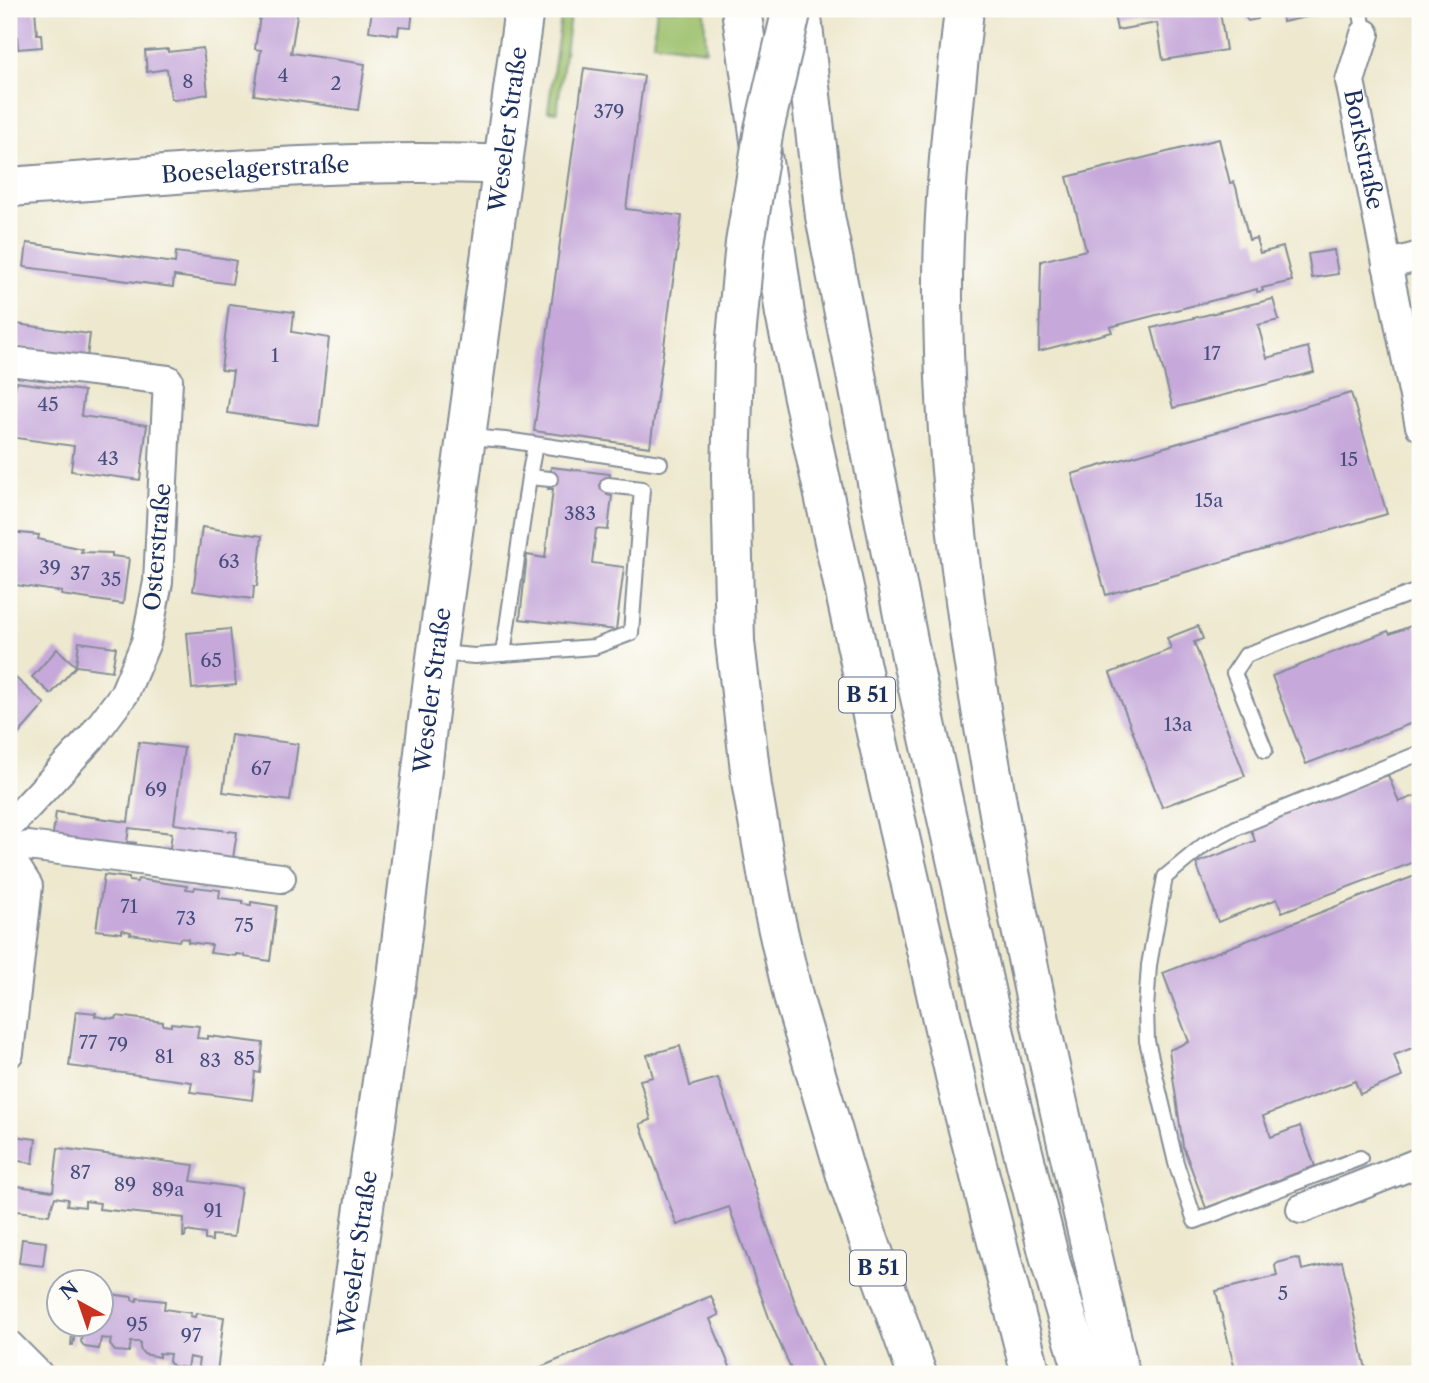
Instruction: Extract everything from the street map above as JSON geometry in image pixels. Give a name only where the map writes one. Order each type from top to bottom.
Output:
[{"type":"main road","name":"Weseler Straße","points":[[340,1374],[397,978],[436,653],[524,9]]},
{"type":"main road","name":"B 51","points":[[741,9],[785,314],[863,676],[948,1048],[1031,1374]]},
{"type":"main road","name":"B 51","points":[[792,9],[764,129],[745,243],[734,359],[731,475],[734,642],[751,787],[794,1000],[848,1182],[917,1374]]},
{"type":"main road","name":"B 51","points":[[802,9],[825,216],[912,661],[1007,1088],[1051,1264],[1084,1374]]},
{"type":"main road","points":[[964,9],[945,193],[943,287],[946,395],[954,512],[974,670],[1007,862],[1050,1067],[1120,1374]]},
{"type":"main road","name":"Boeselagerstraße","points":[[9,187],[287,168],[438,162],[503,165]]},
{"type":"street","name":"Borkstraße","points":[[1363,21],[1350,81],[1420,426]]},
{"type":"street","points":[[1387,265],[1420,256]]},
{"type":"street","name":"Osterstraße","points":[[9,361],[168,380],[158,582],[146,642],[124,694],[91,738],[9,826]]},
{"type":"street","points":[[9,1053],[28,886],[9,854],[28,846],[281,878]]},
{"type":"street","points":[[1301,1209],[1420,1162]]},
{"type":"street","points":[[9,1345],[38,1374]]},
{"type":"lane","points":[[467,437],[660,463]]},
{"type":"lane","points":[[503,654],[535,445]]},
{"type":"lane","points":[[529,477],[550,479]]},
{"type":"lane","points":[[436,653],[475,656],[594,647],[631,633],[642,489],[608,485]]},
{"type":"lane","points":[[1265,750],[1234,673],[1246,655],[1420,590]]},
{"type":"lane","points":[[1360,1158],[1195,1221],[1176,1163],[1147,1041],[1149,965],[1165,877],[1182,861],[1237,827],[1420,753]]},
{"type":"green space","points":[[562,9],[571,9],[557,112],[548,111]]},
{"type":"green space","points":[[657,9],[704,9],[706,50],[653,43]]},
{"type":"building","points":[[9,9],[35,9],[37,34],[41,34],[42,47],[18,49],[17,36],[9,37]]},
{"type":"building","points":[[261,9],[298,9],[291,53],[365,64],[358,110],[254,95],[261,50],[255,49]]},
{"type":"building","points":[[372,9],[413,9],[411,27],[399,26],[398,35],[369,31]]},
{"type":"building","points":[[1113,9],[1231,9],[1220,12],[1226,50],[1163,60],[1157,23],[1117,30]]},
{"type":"building","points":[[1240,9],[1256,9],[1258,19],[1248,21]]},
{"type":"building","points":[[1281,9],[1319,9],[1320,14],[1283,22]]},
{"type":"building","points":[[203,48],[208,94],[174,100],[171,98],[167,69],[147,72],[145,51],[168,49],[168,52]]},
{"type":"building","points":[[584,68],[644,76],[626,209],[682,216],[650,447],[534,431]]},
{"type":"building","points":[[1420,92],[1420,123],[1419,123],[1412,94]]},
{"type":"building","points":[[1219,139],[1230,183],[1234,182],[1236,187],[1249,240],[1256,238],[1260,253],[1283,247],[1292,281],[1262,288],[1263,291],[1257,292],[1257,289],[1110,327],[1112,332],[1039,351],[1041,261],[1086,250],[1067,177]]},
{"type":"building","points":[[27,243],[175,263],[176,252],[236,261],[232,284],[174,276],[173,287],[24,267]]},
{"type":"building","points":[[1334,250],[1338,274],[1312,278],[1308,254]]},
{"type":"building","points":[[1273,299],[1279,320],[1258,325],[1267,358],[1308,347],[1314,372],[1173,408],[1152,328]]},
{"type":"building","points":[[229,304],[294,312],[292,332],[329,338],[319,426],[227,413],[233,371],[221,370]]},
{"type":"building","points":[[9,323],[90,334],[87,357],[9,346]]},
{"type":"building","points":[[16,382],[84,391],[81,416],[147,425],[140,480],[71,471],[74,446],[9,437]]},
{"type":"building","points":[[1351,393],[1387,514],[1106,595],[1072,474]]},
{"type":"building","points":[[551,467],[610,474],[607,495],[612,496],[608,530],[596,529],[592,563],[624,567],[616,630],[520,619],[527,555],[545,558],[553,489],[548,489]]},
{"type":"building","points":[[202,527],[262,536],[257,586],[254,586],[253,599],[193,591]]},
{"type":"building","points":[[10,532],[39,535],[38,539],[82,549],[81,552],[112,553],[112,556],[129,558],[123,604],[9,584]]},
{"type":"building","points":[[1416,624],[1420,636],[1420,720],[1306,764],[1272,676],[1388,631],[1390,634]]},
{"type":"building","points":[[1198,626],[1203,639],[1194,642],[1245,776],[1162,807],[1110,673],[1171,649],[1167,638]]},
{"type":"building","points":[[230,629],[236,685],[192,689],[187,633]]},
{"type":"building","points":[[79,642],[116,647],[112,671],[76,666]]},
{"type":"building","points":[[57,649],[76,666],[51,694],[32,677]]},
{"type":"building","points":[[9,672],[45,704],[9,745]]},
{"type":"building","points":[[231,735],[298,744],[290,801],[223,792]]},
{"type":"building","points":[[139,742],[184,748],[174,824],[237,832],[232,865],[161,855],[162,847],[170,848],[172,833],[129,828],[127,842],[136,843],[135,852],[52,841],[56,812],[128,822]]},
{"type":"building","points":[[1388,775],[1399,802],[1420,794],[1420,841],[1414,843],[1420,860],[1282,912],[1277,899],[1218,922],[1196,863],[1255,841],[1250,827]]},
{"type":"building","points":[[1420,874],[1420,1045],[1394,1055],[1402,1077],[1360,1094],[1355,1081],[1263,1116],[1271,1137],[1300,1126],[1315,1166],[1206,1208],[1183,1146],[1169,1050],[1189,1042],[1163,973]]},
{"type":"building","points":[[104,875],[129,878],[129,881],[137,882],[138,879],[187,886],[186,889],[194,890],[195,887],[220,890],[219,898],[243,901],[243,904],[251,905],[251,902],[277,906],[270,961],[244,955],[210,953],[212,945],[188,942],[188,939],[180,938],[179,941],[130,934],[131,932],[122,930],[122,933],[96,930]]},
{"type":"building","points":[[76,1011],[96,1013],[95,1016],[106,1018],[116,1019],[117,1016],[163,1022],[163,1025],[171,1026],[171,1023],[199,1026],[197,1038],[208,1039],[208,1036],[263,1043],[260,1073],[255,1072],[252,1100],[190,1092],[192,1082],[69,1066]]},
{"type":"building","points":[[680,1046],[690,1086],[718,1078],[764,1217],[798,1311],[825,1374],[793,1374],[771,1323],[729,1207],[677,1225],[640,1124],[651,1120],[640,1080],[653,1077],[647,1055]]},
{"type":"building","points":[[14,1136],[36,1139],[33,1163],[11,1160]]},
{"type":"building","points":[[58,1148],[194,1165],[191,1181],[241,1188],[234,1237],[212,1235],[212,1241],[205,1240],[205,1234],[186,1231],[183,1237],[184,1218],[99,1209],[100,1203],[85,1201],[85,1207],[67,1205],[68,1199],[55,1197],[49,1215],[9,1210],[10,1185],[53,1191]]},
{"type":"building","points":[[22,1239],[46,1242],[43,1266],[19,1263]]},
{"type":"building","points":[[1296,1258],[1300,1260],[1302,1270],[1342,1261],[1367,1374],[1236,1374],[1216,1291],[1277,1276],[1277,1263]]},
{"type":"building","points":[[116,1295],[132,1297],[132,1300],[137,1301],[137,1298],[165,1301],[164,1309],[191,1313],[190,1316],[195,1317],[196,1313],[224,1317],[217,1372],[202,1370],[198,1365],[199,1359],[189,1357],[187,1368],[172,1366],[169,1361],[170,1354],[159,1353],[159,1357],[144,1354],[140,1349],[140,1342],[131,1342],[129,1352],[115,1351],[110,1345],[111,1339],[101,1338],[116,1338]]},
{"type":"building","points":[[711,1296],[719,1315],[710,1319],[733,1374],[524,1374]]},
{"type":"building","points":[[82,1338],[101,1338],[99,1349],[85,1347]]}]
